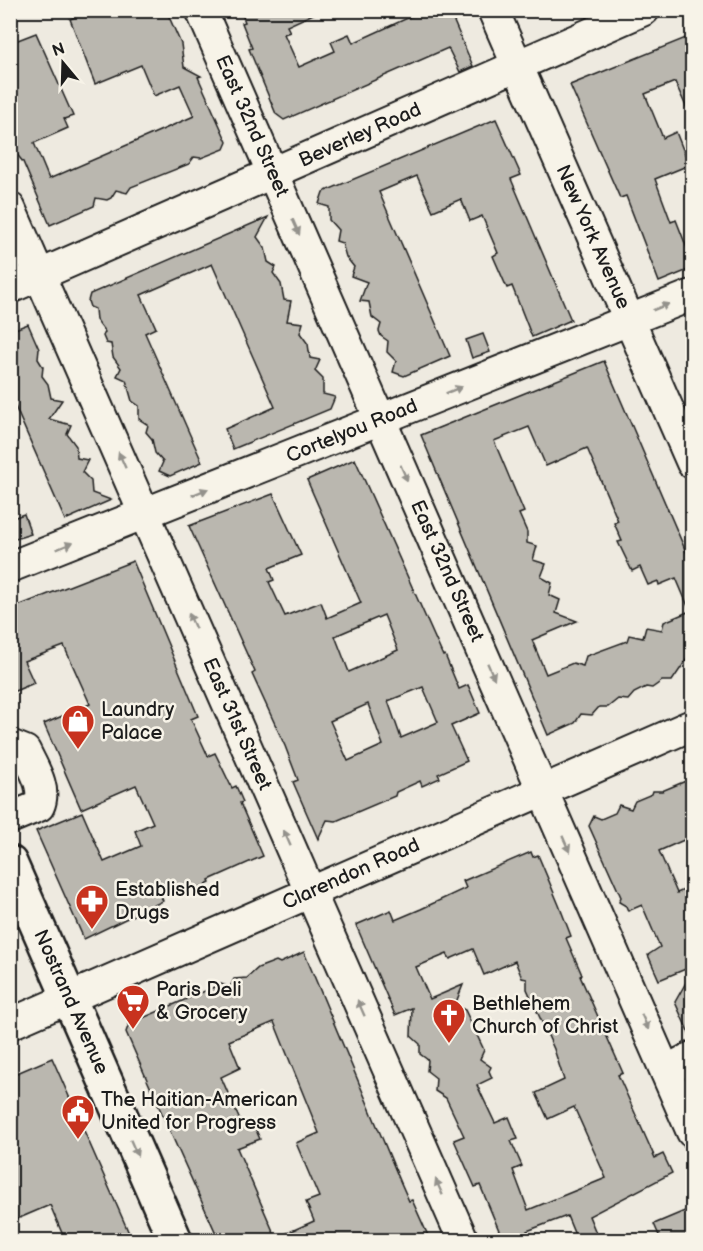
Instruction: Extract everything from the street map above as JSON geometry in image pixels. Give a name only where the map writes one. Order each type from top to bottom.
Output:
[{"type":"main road","name":"Nostrand Avenue","points":[[10,863],[175,1240]]},
{"type":"street","name":"East 32nd Street","points":[[201,10],[693,1132]]},
{"type":"street","name":"New York Avenue","points":[[493,10],[693,463]]},
{"type":"street","name":"Beverley Road","points":[[10,288],[644,10]]},
{"type":"street","name":"East 31st Street","points":[[10,208],[463,1240]]},
{"type":"street","name":"Cortelyou Road","points":[[10,567],[693,295]]},
{"type":"street","name":"Clarendon Road","points":[[10,1024],[693,725]]},
{"type":"street","points":[[10,745],[25,751],[42,789],[43,798],[39,806],[10,818]]},
{"type":"street","points":[[666,1071],[693,1058]]},
{"type":"building","points":[[93,10],[166,10],[181,44],[184,67],[201,76],[198,77],[227,142],[224,149],[201,158],[194,157],[189,164],[131,187],[127,193],[116,190],[107,200],[96,198],[94,206],[50,225],[23,162],[11,147],[14,135],[10,127],[10,43],[36,33],[73,116],[64,119],[68,128],[34,143],[49,179],[194,116],[180,85],[154,96],[141,65],[95,84],[70,19]]},
{"type":"building","points":[[251,10],[322,10],[287,26],[290,32],[284,34],[299,67],[335,51],[331,42],[349,34],[353,43],[425,10],[449,10],[473,66],[460,72],[448,48],[284,120],[276,114],[249,49],[252,48],[242,23],[245,22],[242,14]]},
{"type":"building","points":[[693,35],[693,122],[675,82],[645,94],[663,138],[676,132],[689,165],[655,179],[671,222],[676,220],[687,248],[693,246],[693,268],[659,282],[626,196],[620,198],[570,85]]},
{"type":"building","points":[[496,119],[521,175],[511,179],[571,320],[532,337],[512,286],[507,288],[493,256],[498,253],[482,216],[470,221],[461,199],[433,211],[417,176],[379,192],[450,356],[404,376],[393,372],[396,361],[387,352],[388,341],[381,336],[379,331],[381,324],[372,317],[369,302],[360,301],[367,282],[351,276],[354,267],[346,257],[342,243],[336,241],[338,230],[329,220],[329,207],[319,204],[323,192]]},
{"type":"building","points":[[268,217],[257,237],[265,248],[268,262],[276,267],[273,273],[281,284],[284,300],[291,301],[287,321],[303,323],[300,333],[308,344],[310,358],[320,360],[315,371],[323,379],[323,394],[335,397],[330,409],[233,449],[225,429],[275,407],[212,264],[141,295],[156,328],[145,333],[202,462],[170,476],[159,471],[163,462],[155,453],[152,439],[146,432],[148,425],[139,419],[139,406],[132,401],[126,380],[117,376],[121,368],[113,357],[111,344],[106,343],[103,336],[105,332],[96,320],[95,309],[90,307],[88,301],[90,294]]},
{"type":"building","points":[[28,324],[39,349],[38,359],[43,367],[42,376],[48,384],[51,398],[62,400],[49,419],[71,425],[67,434],[76,446],[77,458],[88,460],[82,472],[91,481],[92,493],[111,500],[65,520],[10,395],[10,331]]},
{"type":"building","points":[[483,334],[490,352],[472,358],[466,340]]},
{"type":"building","points":[[604,361],[693,568],[693,650],[672,681],[662,681],[652,688],[646,687],[634,693],[628,700],[618,699],[608,707],[599,707],[592,715],[581,714],[575,723],[548,735],[421,435]],"holes":[[[529,427],[546,466],[587,448],[618,521],[614,523],[622,541],[618,542],[632,571],[640,567],[648,585],[658,581],[659,585],[676,578],[690,611],[664,622],[662,630],[646,627],[643,638],[629,635],[627,641],[586,656],[583,666],[573,663],[546,674],[532,640],[577,621],[556,613],[560,600],[549,595],[552,583],[541,577],[546,564],[533,560],[537,546],[527,543],[527,532],[519,514],[524,512],[494,441]]]},
{"type":"building","points":[[355,459],[459,689],[468,685],[480,713],[451,726],[467,761],[438,774],[440,778],[422,786],[420,781],[396,792],[395,796],[336,821],[327,820],[318,839],[293,782],[298,780],[285,746],[252,674],[255,672],[189,526],[273,494],[301,555],[269,568],[274,580],[269,582],[285,616],[321,602],[327,618],[361,603],[307,480]],"holes":[[[384,615],[398,650],[349,672],[335,636]],[[423,687],[438,722],[401,738],[388,701]],[[368,704],[383,745],[348,761],[330,721]]]},
{"type":"building","points":[[24,514],[31,534],[15,539],[10,519]]},
{"type":"building","points":[[133,561],[198,716],[191,719],[208,756],[215,753],[232,788],[236,786],[243,802],[240,803],[263,856],[209,880],[210,883],[190,892],[157,887],[163,901],[84,939],[36,831],[82,812],[104,862],[141,846],[135,831],[153,823],[136,785],[81,809],[44,724],[90,704],[64,646],[24,661],[34,683],[10,693],[10,609]]},
{"type":"building","points":[[693,778],[693,836],[659,851],[677,893],[693,886],[693,966],[659,980],[648,955],[660,947],[642,905],[628,911],[626,906],[619,902],[621,897],[589,826],[594,816],[601,819],[615,813],[619,805],[631,809],[635,801],[652,794],[653,791],[662,791]]},
{"type":"building","points":[[531,852],[533,857],[538,855],[571,936],[566,938],[582,975],[580,976],[623,1073],[618,1075],[655,1158],[663,1154],[672,1173],[589,1216],[599,1240],[577,1240],[567,1216],[527,1231],[531,1240],[503,1240],[480,1185],[475,1187],[454,1140],[464,1136],[446,1098],[435,1091],[436,1078],[427,1071],[428,1060],[420,1054],[420,1044],[411,1036],[412,1008],[395,1015],[356,925],[391,910],[395,920],[466,888],[463,881]],"holes":[[[473,949],[484,975],[515,961],[522,978],[527,979],[527,989],[554,1049],[564,1080],[536,1093],[548,1119],[574,1107],[606,1178],[528,1210],[513,1170],[522,1166],[511,1141],[518,1139],[509,1117],[495,1123],[477,1085],[492,1078],[489,1071],[491,1067],[480,1059],[484,1050],[465,1010],[455,1005],[463,985],[430,999],[416,967],[447,954],[450,959]]]},
{"type":"building","points":[[304,952],[401,1183],[409,1201],[412,1200],[430,1240],[219,1240],[126,1032],[129,1024],[221,984],[230,987],[234,979],[247,978],[258,968],[276,961],[280,963]],"holes":[[[274,1022],[319,1133],[296,1143],[319,1197],[306,1202],[314,1221],[276,1238],[237,1148],[260,1139],[252,1121],[242,1125],[221,1077],[240,1068],[229,1041]]]},
{"type":"building","points":[[693,970],[693,1040],[692,1040],[675,1002]]},
{"type":"building","points":[[52,1058],[132,1240],[65,1240],[50,1205],[10,1222],[10,1076]]},
{"type":"building","points":[[687,1210],[693,1225],[693,1240],[661,1240],[654,1224]]},
{"type":"place","name":"Laundry Palace","points":[[78,750]]},
{"type":"place","name":"Established Drugs","points":[[92,930]]},
{"type":"place","name":"Paris Deli & Grocery","points":[[133,1030]]},
{"type":"place","name":"Bethlehem Church of Christ","points":[[449,1044]]},
{"type":"place","name":"The Haitian-American United for Progress","points":[[78,1140]]}]
